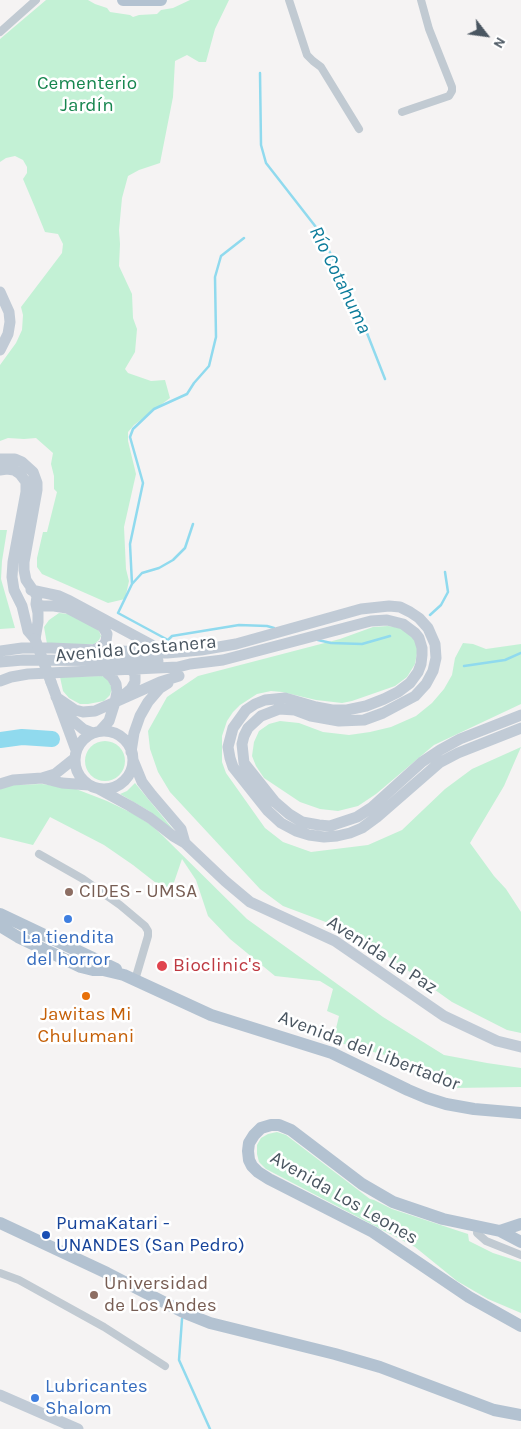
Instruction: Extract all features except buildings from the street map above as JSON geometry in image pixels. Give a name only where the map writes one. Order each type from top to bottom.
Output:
[{"type":"main road","points":[[122,0],[160,0]]},
{"type":"main road","points":[[0,350],[8,334],[10,322],[2,299]]},
{"type":"main road","points":[[0,459],[15,459],[26,482],[30,500],[19,558],[12,577],[14,590],[20,602],[28,631],[35,638],[63,712],[76,754],[78,773],[83,780],[93,786]]},
{"type":"main road","points":[[0,470],[19,467]]},
{"type":"main road","points":[[19,558],[26,580],[37,596],[38,622],[35,638]]},
{"type":"main road","points":[[20,602],[22,591],[28,589],[66,599],[167,653]]},
{"type":"main road","points":[[20,602],[29,608],[36,604],[67,608],[103,627],[106,641],[104,645],[96,649]]},
{"type":"main road","points":[[38,622],[43,614],[54,606]]},
{"type":"main road","name":"Avenida Costanera","points":[[0,651],[22,648],[96,649],[167,653],[201,650],[278,634],[362,609],[389,606],[400,607],[420,618],[428,628],[435,644],[436,658],[433,670],[426,684],[415,696],[383,713],[364,720],[329,720],[295,710],[280,709],[261,716],[248,728],[244,736],[242,744],[244,763],[275,802],[302,822],[319,826],[330,826],[357,817],[371,808],[422,762],[440,750],[460,739],[521,715]]},
{"type":"main road","name":"Avenida Costanera","points":[[0,681],[28,674],[178,667],[223,660],[372,621],[386,620],[404,624],[415,632],[422,648],[422,659],[418,672],[410,683],[398,692],[366,706],[347,710],[316,707],[285,698],[265,700],[246,710],[233,728],[228,747],[233,767],[268,811],[281,823],[296,831],[324,837],[350,833],[362,828],[378,817],[439,764],[458,753],[521,728]]},
{"type":"main road","points":[[0,662],[23,660],[178,660],[190,664]]},
{"type":"main road","points":[[115,702],[134,686],[135,678],[131,670],[120,661]]},
{"type":"main road","points":[[42,778],[105,789],[114,787],[122,782],[131,768],[134,733],[140,716],[148,702],[160,688],[202,662]]},
{"type":"main road","points":[[0,784],[13,780],[42,778],[55,774],[76,754],[80,743],[86,737],[97,732],[109,722],[117,692],[116,684],[112,677],[105,671]]},
{"type":"main road","points":[[56,697],[75,710],[83,712],[95,711],[160,682],[179,676]]},
{"type":"main road","points":[[63,712],[83,729],[97,732],[108,731],[123,738],[128,744],[132,756]]},
{"type":"main road","name":"Avenida La Paz","points":[[132,756],[142,782],[181,829],[185,843]]},
{"type":"main road","name":"Avenida La Paz","points":[[93,786],[150,818],[185,843],[250,902],[335,941],[444,1016],[497,1041],[521,1047]]},
{"type":"main road","name":"Avenida del Libertador","points":[[0,914],[211,1015],[332,1053],[427,1098],[446,1104],[474,1109],[521,1113]]},
{"type":"main road","name":"Avenida del Libertador","points":[[0,926],[18,937],[81,967],[130,977]]},
{"type":"main road","name":"Avenida Los Leones","points":[[521,1234],[443,1219],[393,1202],[362,1184],[291,1130],[280,1125],[261,1128],[249,1143],[249,1160],[258,1172],[373,1232],[469,1297],[521,1326]]},
{"type":"main road","points":[[0,1223],[107,1273],[185,1313],[210,1323],[353,1359],[380,1367],[494,1410],[518,1413]]},
{"type":"main road","points":[[500,1231],[521,1224]]},
{"type":"main road","points":[[500,1231],[521,1242]]},
{"type":"main road","points":[[0,1395],[78,1429]]},
{"type":"street","points":[[0,32],[36,0]]},
{"type":"street","points":[[289,0],[307,55],[321,67],[359,129]]},
{"type":"street","points":[[402,112],[449,96],[452,91],[452,86],[428,29],[421,0]]},
{"type":"street","points":[[38,854],[90,884],[120,905],[145,926],[148,936],[130,977]]},
{"type":"street","points":[[478,1227],[477,1233],[486,1240],[521,1255]]},
{"type":"street","points":[[0,1273],[19,1280],[104,1327],[165,1366]]},
{"type":"green space","name":"Cementerio Jardín","points":[[46,0],[88,0],[107,8],[110,12],[133,17],[157,14],[161,10],[173,8],[190,0],[229,0],[215,29],[206,62],[199,62],[187,55],[175,61],[173,97],[160,163],[128,176],[122,198],[119,230],[119,266],[132,294],[133,318],[137,329],[135,352],[125,369],[128,373],[151,381],[165,380],[170,398],[134,425],[128,432],[128,441],[136,474],[124,527],[126,569],[129,581],[125,599],[108,603],[42,574],[37,567],[37,558],[43,532],[47,532],[57,492],[54,489],[54,476],[51,464],[53,453],[36,438],[8,438],[0,441],[0,365],[16,343],[22,330],[23,315],[21,307],[62,253],[63,244],[58,234],[45,232],[23,179],[27,173],[27,167],[23,160],[15,156],[0,162],[0,39]]},
{"type":"green space","points":[[0,530],[7,530],[1,579],[15,628],[0,629]]},
{"type":"green space","points":[[59,613],[68,614],[95,627],[101,636],[99,640],[94,644],[47,644],[44,627],[49,620]]},
{"type":"green space","points":[[388,626],[401,628],[414,635],[418,648],[415,664],[407,677],[395,686],[342,703],[316,700],[282,692],[271,691],[257,694],[240,705],[227,721],[222,736],[222,762],[226,773],[265,828],[283,842],[311,852],[368,845],[402,830],[445,789],[472,769],[521,747],[504,786],[470,843],[506,889],[521,912],[521,1033],[507,1030],[452,1002],[355,933],[283,906],[260,889],[170,792],[158,772],[150,749],[148,731],[167,697],[198,676],[340,639],[373,627]]},
{"type":"green space","points":[[463,643],[473,644],[486,649],[521,644],[521,704],[434,745],[376,794],[358,806],[338,811],[320,809],[300,802],[264,778],[256,766],[252,756],[254,742],[259,731],[269,724],[280,721],[299,723],[323,732],[349,735],[391,727],[416,716],[432,703],[444,689],[452,675],[455,658]]},
{"type":"green space","points":[[102,676],[107,678],[112,688],[110,695],[104,701],[88,704],[80,704],[69,698],[63,691],[60,677]]},
{"type":"green space","points":[[105,741],[119,747],[125,761],[119,775],[105,781],[91,775],[85,761],[91,747]]},
{"type":"green space","points":[[135,783],[176,833],[149,811],[120,794],[127,791]]},
{"type":"green space","points":[[42,784],[76,789],[134,814],[162,835],[247,919],[383,1017],[444,1055],[521,1068],[521,1087],[453,1088],[437,1084],[392,1057],[333,1041],[339,1016],[327,1011],[333,989],[320,981],[275,976],[230,939],[208,916],[196,880],[182,859],[170,894],[104,845],[50,817],[33,845],[0,837],[0,788],[12,785]]},
{"type":"green space","points":[[277,1132],[286,1135],[370,1199],[392,1209],[468,1234],[469,1241],[493,1253],[521,1262],[521,1313],[488,1299],[457,1281],[415,1247],[266,1169],[259,1162],[257,1145],[261,1138]]},
{"type":"waterway","name":"Río Cotahuma","points":[[260,73],[261,145],[266,163],[319,231],[354,300],[385,379]]},
{"type":"waterway","points":[[244,238],[221,256],[215,277],[216,337],[209,366],[187,394],[154,409],[133,429],[130,437],[143,483],[130,544],[132,584],[118,613],[168,640],[172,636],[239,625],[274,628]]},
{"type":"waterway","points":[[132,584],[142,573],[159,568],[173,560],[185,548],[193,524]]},
{"type":"waterway","name":"Río Cotahuma","points":[[430,615],[441,605],[448,592],[445,572]]},
{"type":"waterway","name":"Río Cotahuma","points":[[318,640],[331,643],[362,644],[390,636]]},
{"type":"waterway","points":[[464,666],[505,660],[521,653]]},
{"type":"waterway","points":[[0,740],[22,737],[52,739]]},
{"type":"waterway","points":[[182,1319],[179,1360],[210,1429]]},
{"type":"place","name":"CIDES - UMSA","points":[[69,892]]},
{"type":"place","name":"La tiendita del horror","points":[[68,919]]},
{"type":"place","name":"Bioclinic's","points":[[162,966]]},
{"type":"place","name":"Jawitas Mi Chulumani","points":[[86,996]]},
{"type":"place","name":"PumaKatari - UNANDES (San Pedro)","points":[[46,1235]]},
{"type":"place","name":"Universidad de Los Andes","points":[[94,1295]]},
{"type":"place","name":"Lubricantes Shalom","points":[[35,1398]]}]
